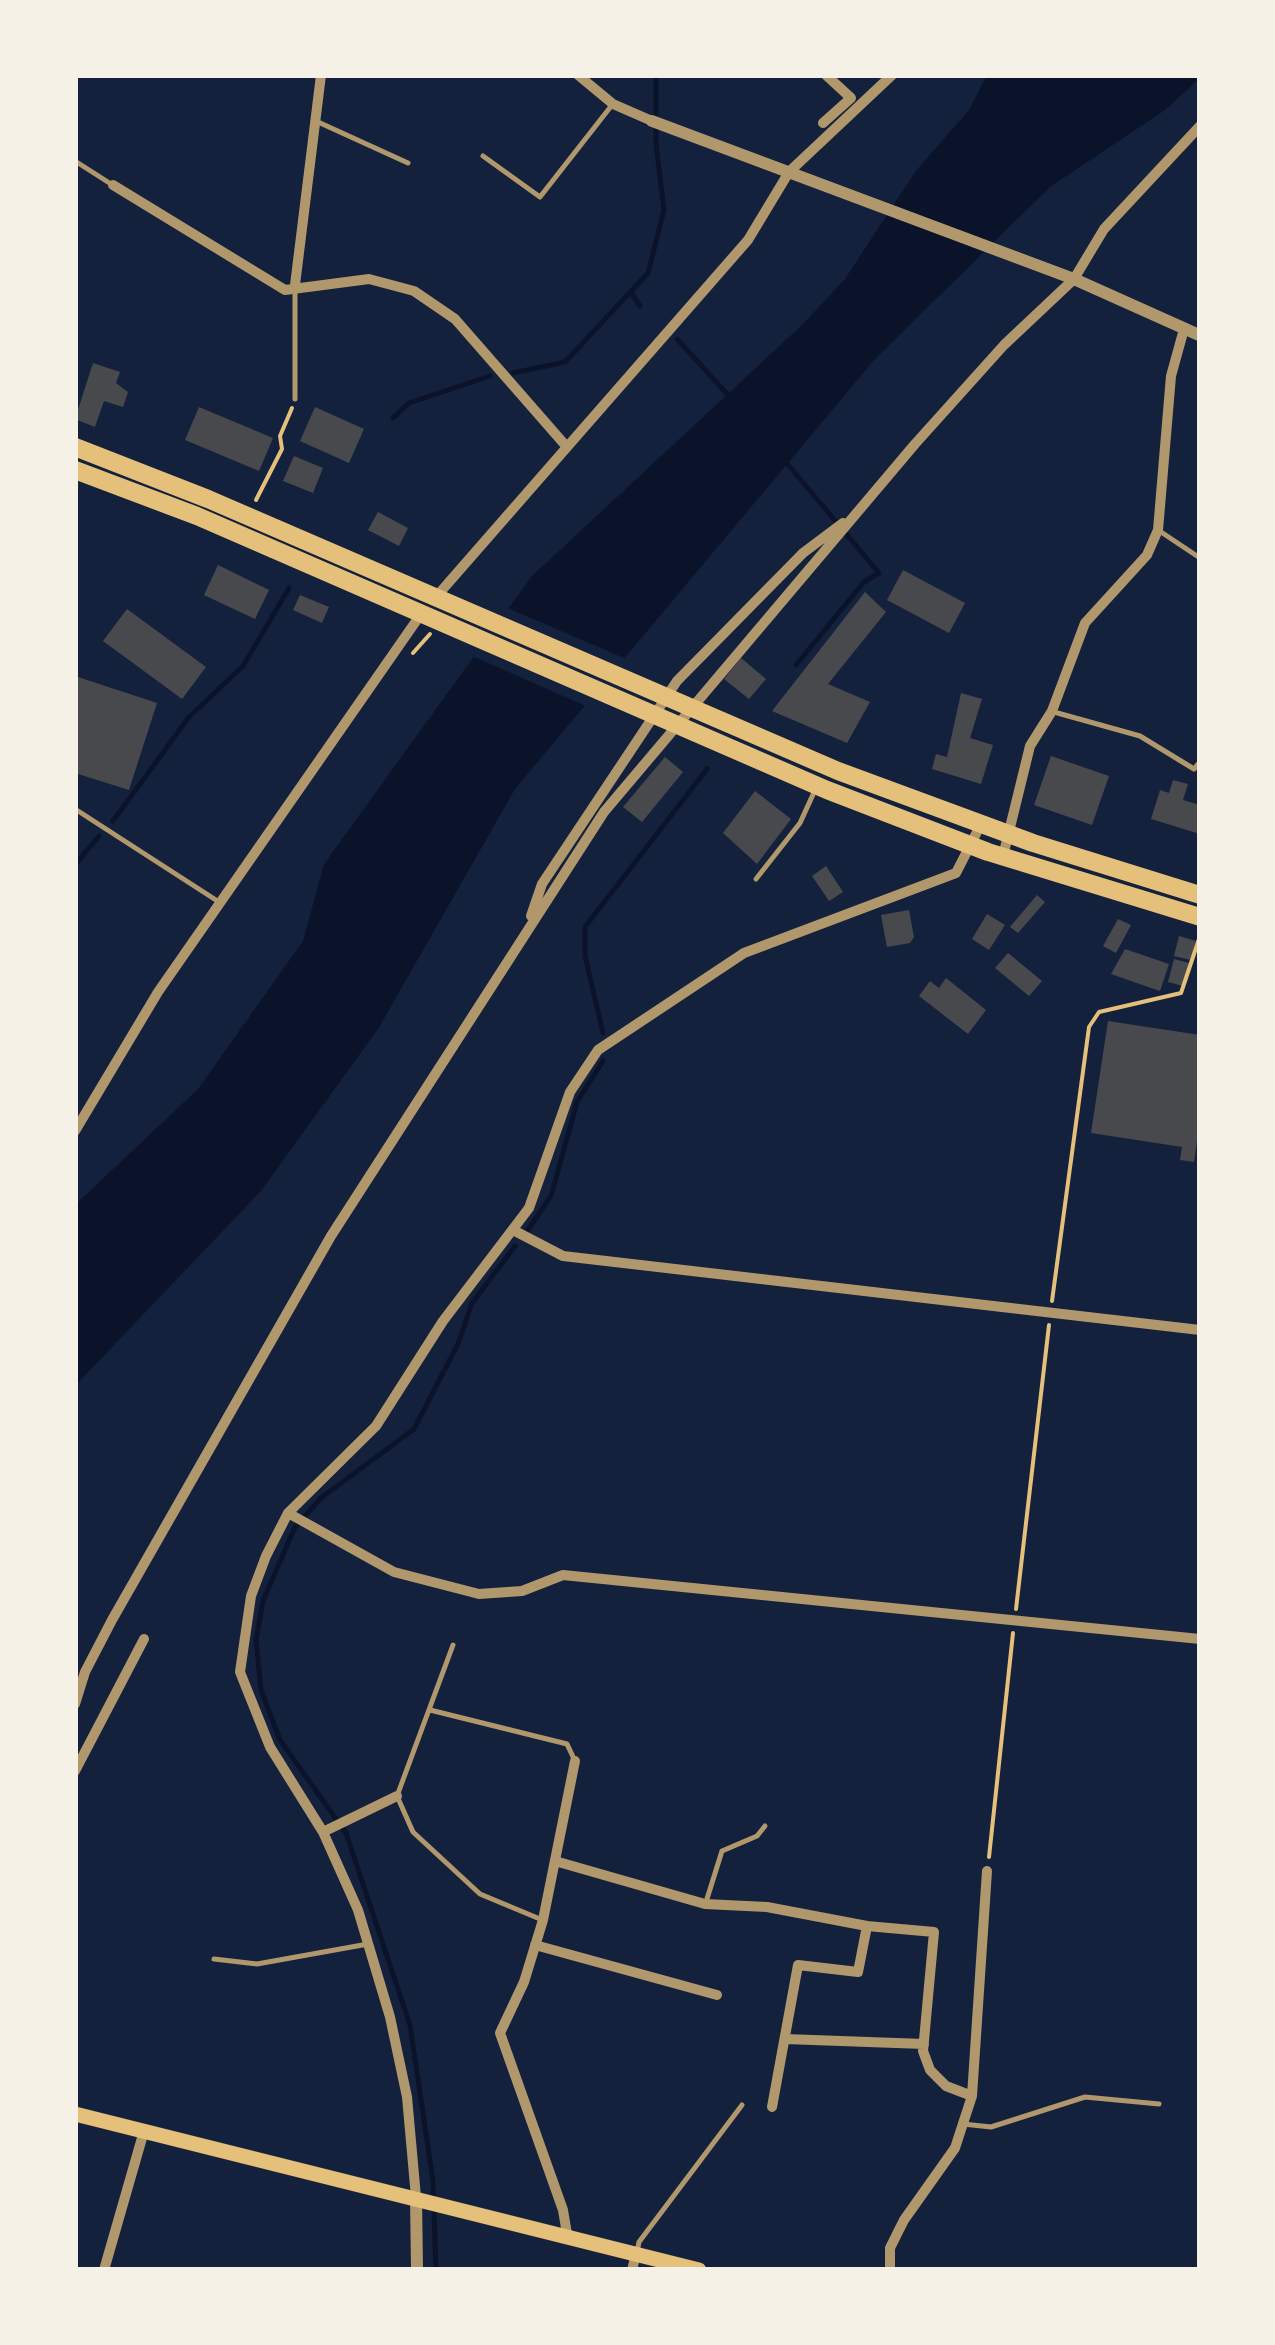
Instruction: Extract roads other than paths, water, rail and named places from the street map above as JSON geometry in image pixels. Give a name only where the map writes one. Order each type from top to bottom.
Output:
[{"type":"highway","points":[[75,446],[838,771],[1010,835],[1200,894]]},
{"type":"highway","points":[[75,470],[197,516],[817,785],[972,846],[1200,918]]},
{"type":"main road","points":[[75,2114],[567,2234],[634,2262],[700,2270]]},
{"type":"street","points":[[295,285],[321,75]]},
{"type":"street","points":[[578,75],[613,104],[652,122],[1056,272],[1200,335]]},
{"type":"street","points":[[440,599],[566,446],[748,240],[790,172],[850,98],[826,75]]},
{"type":"street","points":[[826,127],[892,75]]},
{"type":"street","points":[[75,1704],[85,1672],[112,1620],[322,1253],[604,812],[686,706],[1004,345],[1074,279],[1104,229],[1200,126]]},
{"type":"street","points":[[113,185],[284,290],[295,285],[369,279],[414,292],[455,319],[566,446]]},
{"type":"street","points":[[1002,856],[1030,746],[1052,711],[1085,623],[1148,556],[1158,530],[1171,376],[1184,329]]},
{"type":"street","points":[[523,938],[542,884],[676,681],[802,553],[856,514]]},
{"type":"street","points":[[75,1131],[219,902],[426,616]]},
{"type":"street","points":[[417,2270],[428,2200],[407,2096],[368,1944],[323,1832],[270,1747],[240,1672],[251,1596],[288,1514],[376,1426],[443,1321],[513,1230],[539,1184],[570,1092],[598,1050],[744,953],[956,873],[981,824]]},
{"type":"street","points":[[513,1230],[563,1256],[1200,1330]]},
{"type":"street","points":[[288,1514],[394,1572],[479,1594],[522,1591],[563,1575],[1200,1639]]},
{"type":"street","points":[[75,1771],[144,1639]]},
{"type":"street","points":[[567,2234],[563,2210],[500,2033],[524,1982],[543,1920],[575,1761]]},
{"type":"street","points":[[323,1832],[398,1796]]},
{"type":"street","points":[[555,1861],[705,1904],[767,1907],[866,1926],[934,1932],[924,2044],[930,2070],[946,2086],[972,2096]]},
{"type":"street","points":[[890,2270],[890,2248],[904,2220],[956,2148],[972,2096],[987,1872]]},
{"type":"street","points":[[772,2106],[798,1965],[858,1972],[866,1926]]},
{"type":"street","points":[[535,1945],[717,1995]]},
{"type":"street","points":[[785,2039],[924,2044]]},
{"type":"street","points":[[104,2270],[144,2130]]},
{"type":"lane","points":[[484,156],[540,198],[613,104]]},
{"type":"lane","points":[[316,121],[408,163]]},
{"type":"lane","points":[[75,162],[113,185]]},
{"type":"lane","points":[[295,285],[295,398]]},
{"type":"lane","points":[[1158,530],[1200,558]]},
{"type":"lane","points":[[1052,711],[1140,736],[1194,769],[1200,762]]},
{"type":"lane","points":[[756,879],[800,823],[817,785]]},
{"type":"lane","points":[[75,809],[219,902]]},
{"type":"lane","points":[[453,1645],[398,1796],[413,1832],[480,1894],[543,1920]]},
{"type":"lane","points":[[430,1710],[567,1744],[575,1761]]},
{"type":"lane","points":[[705,1904],[722,1850],[756,1836],[765,1826]]},
{"type":"lane","points":[[214,1958],[257,1964],[368,1944]]},
{"type":"lane","points":[[963,2124],[991,2128],[1085,2097],[1160,2104]]},
{"type":"lane","points":[[634,2262],[639,2242],[742,2104]]},
{"type":"water","points":[[987,75],[1200,78],[1165,110],[1050,187],[875,359],[515,789],[378,1029],[261,1191],[75,1386],[75,1205],[198,1089],[303,941],[324,864],[532,576],[803,324],[845,279],[915,172],[969,110]]},
{"type":"waterway","points":[[513,373],[565,362],[648,273],[664,210],[656,144],[656,75]]},
{"type":"waterway","points":[[632,294],[640,306]]},
{"type":"waterway","points":[[677,339],[729,396]]},
{"type":"waterway","points":[[393,418],[409,403],[490,376]]},
{"type":"waterway","points":[[785,461],[879,573],[864,582],[796,665]]},
{"type":"waterway","points":[[113,821],[189,717],[243,666],[289,588]]},
{"type":"waterway","points":[[603,1033],[585,956],[585,927],[707,769]]},
{"type":"waterway","points":[[75,865],[99,836]]},
{"type":"waterway","points":[[528,1230],[551,1196],[577,1102],[603,1061]]},
{"type":"waterway","points":[[436,2270],[433,2181],[410,2025],[346,1833],[280,1740],[261,1690],[256,1640],[263,1601],[295,1527],[321,1498],[414,1429],[458,1344],[472,1303],[515,1246]]}]
